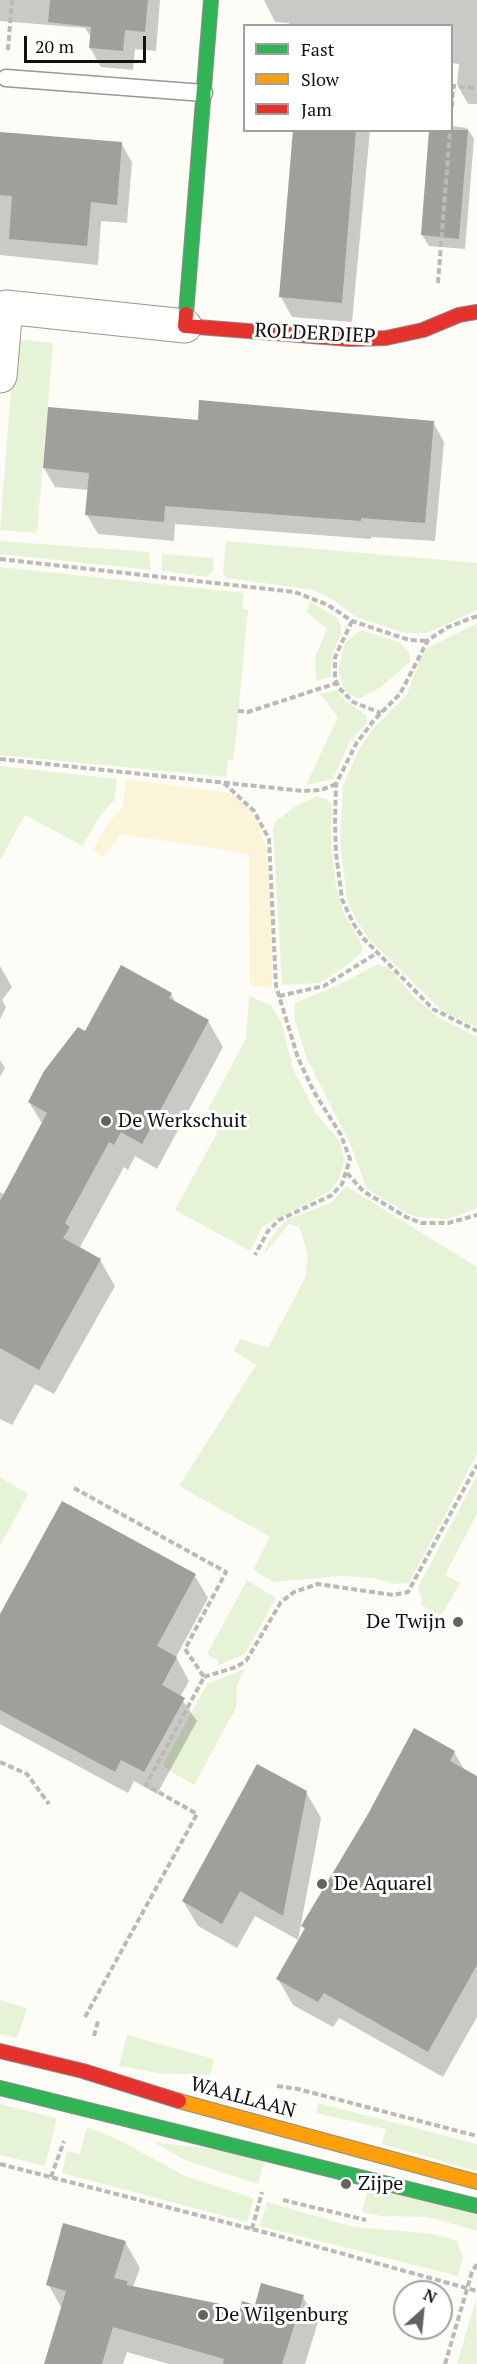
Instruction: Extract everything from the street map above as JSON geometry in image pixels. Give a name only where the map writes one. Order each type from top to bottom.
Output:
[{"type":"street","points":[[185,326],[211,0]]},
{"type":"street","name":"ROLDERDIEP","points":[[0,376],[6,307],[185,326],[349,339],[386,338],[435,325],[459,315],[477,312]]},
{"type":"street","name":"WAALLAAN","points":[[0,2051],[83,2071],[122,2085],[477,2182]]},
{"type":"street","points":[[0,2088],[477,2206]]},
{"type":"lane","points":[[6,78],[204,93]]},
{"type":"path","points":[[6,78],[12,0]]},
{"type":"path","points":[[453,86],[477,88]]},
{"type":"path","points":[[435,325],[450,132]]},
{"type":"path","points":[[0,559],[295,592],[328,605],[352,621],[420,643],[448,627],[477,616]]},
{"type":"path","points":[[352,621],[335,657],[337,683],[353,702],[382,713]]},
{"type":"path","points":[[428,640],[400,694],[356,744],[336,784],[336,853],[342,899],[353,923],[377,953],[434,1010],[477,1031]]},
{"type":"path","points":[[238,711],[248,712],[337,683]]},
{"type":"path","points":[[0,759],[303,791],[321,790],[336,784]]},
{"type":"path","points":[[224,783],[254,811],[269,839],[276,986],[298,1058],[314,1092],[347,1146],[350,1159],[342,1184],[324,1201],[279,1220],[268,1231],[255,1255]]},
{"type":"path","points":[[279,996],[324,986],[377,953]]},
{"type":"path","points":[[347,1173],[363,1191],[406,1217],[421,1223],[448,1223],[477,1215]]},
{"type":"path","points":[[85,2017],[197,1814],[146,1785],[204,1677],[236,1667],[246,1661],[281,1602],[294,1592],[318,1584],[393,1595],[408,1592],[477,1464]]},
{"type":"path","points":[[74,1488],[226,1572],[185,1649],[204,1677]]},
{"type":"path","points":[[0,1762],[27,1774],[49,1804]]},
{"type":"path","points":[[0,2164],[252,2229],[477,2291]]},
{"type":"path","points":[[252,2229],[264,2184]]},
{"type":"path","points":[[445,2364],[467,2288],[477,2264]]},
{"type":"green space","points":[[15,339],[53,343],[37,533],[0,530]]},
{"type":"green space","points":[[0,541],[149,552],[151,570],[0,554]]},
{"type":"green space","points":[[226,541],[477,563],[477,610],[427,633],[405,633],[356,617],[335,601],[314,590],[226,578],[223,571]]},
{"type":"green space","points":[[162,554],[214,558],[213,571],[207,577],[162,571]]},
{"type":"green space","points":[[0,567],[244,593],[242,609],[248,610],[236,737],[233,760],[228,760],[226,777],[0,755]]},
{"type":"green space","points":[[310,602],[337,618],[341,626],[341,634],[332,655],[331,677],[316,681],[315,657],[327,629],[307,612]]},
{"type":"green space","points":[[477,623],[477,1027],[443,1012],[368,938],[347,900],[340,839],[343,786],[358,751],[372,730],[407,694],[421,657],[429,647]]},
{"type":"green space","points":[[361,630],[399,642],[409,652],[410,662],[382,686],[359,699],[344,691],[338,670],[345,643]]},
{"type":"green space","points":[[337,690],[346,701],[366,715],[367,723],[350,741],[333,779],[306,785],[338,717],[320,694]]},
{"type":"green space","points":[[0,766],[117,779],[114,800],[97,820],[83,846],[25,815],[0,860]]},
{"type":"green space","points":[[316,796],[327,799],[332,805],[331,843],[336,886],[344,914],[363,947],[361,953],[320,983],[282,985],[273,828],[276,821],[293,808]]},
{"type":"green space","points":[[378,964],[389,968],[413,996],[438,1017],[477,1037],[477,1208],[457,1216],[445,1219],[408,1214],[367,1189],[351,1146],[307,1059],[294,1018],[295,1003],[336,986]]},
{"type":"green space","points":[[249,996],[270,1005],[275,1011],[282,1024],[293,1069],[316,1114],[340,1141],[344,1161],[339,1179],[329,1192],[262,1227],[250,1251],[175,1210],[217,1133],[208,1109],[246,1039]]},
{"type":"green space","points":[[346,1186],[477,1267],[477,1454],[409,1583],[395,1584],[374,1578],[341,1576],[273,1582],[253,1570],[270,1537],[179,1486],[256,1365],[234,1351],[240,1339],[268,1348],[305,1278],[308,1255],[299,1227],[289,1224],[264,1254],[270,1240],[288,1219],[331,1203]]},
{"type":"green space","points":[[477,1475],[477,1514],[445,1575],[460,1583],[441,1616],[421,1605],[422,1598],[418,1588]]},
{"type":"green space","points":[[0,1477],[28,1494],[0,1546]]},
{"type":"green space","points":[[247,1580],[276,1598],[245,1654],[217,1666],[219,1661],[207,1654]]},
{"type":"green space","points":[[245,1669],[237,1685],[236,1708],[194,1785],[164,1767],[163,1764],[207,1684]]},
{"type":"green space","points":[[0,2000],[27,2008],[17,2038],[0,2034]]},
{"type":"green space","points":[[127,2035],[214,2059],[210,2075],[158,2073],[119,2066]]},
{"type":"green space","points":[[318,2103],[477,2144],[477,2171],[382,2144],[386,2129],[316,2113]]},
{"type":"green space","points":[[0,2104],[57,2118],[45,2166],[0,2155]]},
{"type":"green space","points":[[87,2127],[119,2140],[185,2176],[254,2198],[247,2222],[62,2173],[67,2151],[80,2154]]},
{"type":"green space","points":[[153,2142],[266,2156],[258,2184],[185,2160]]},
{"type":"green space","points":[[369,2184],[477,2215],[477,2231],[428,2217],[381,2216],[362,2212]]},
{"type":"green space","points":[[267,2202],[354,2227],[434,2234],[457,2241],[463,2258],[458,2276],[260,2226]]},
{"type":"green space","points":[[476,2299],[477,2364],[457,2364]]},
{"type":"sand","points":[[126,779],[229,793],[245,804],[257,820],[266,847],[271,911],[272,988],[250,986],[249,854],[121,834],[103,857],[92,851],[108,823],[123,807]]},
{"type":"building","points":[[50,0],[148,0],[145,32],[125,30],[123,51],[89,48],[91,27],[48,22]]},
{"type":"building","points":[[468,130],[459,239],[421,235],[429,132]]},
{"type":"building","points":[[0,132],[122,142],[117,205],[91,202],[87,246],[9,239],[12,196],[0,195]]},
{"type":"building","points":[[293,132],[356,132],[342,303],[279,297]]},
{"type":"building","points":[[199,400],[434,421],[425,523],[361,518],[361,521],[165,506],[164,522],[85,515],[89,473],[43,468],[48,407],[198,420]]},
{"type":"building","points":[[121,965],[172,993],[169,998],[209,1020],[142,1144],[121,1132],[114,1145],[109,1142],[65,1223],[70,1227],[63,1238],[101,1259],[39,1370],[0,1348],[0,1201],[47,1113],[28,1102],[44,1071],[78,1027],[85,1031]]},
{"type":"building","points":[[62,1501],[196,1574],[157,1646],[177,1657],[162,1685],[185,1698],[144,1772],[121,1760],[115,1772],[0,1710],[0,1614]]},
{"type":"building","points":[[414,1728],[455,1751],[450,1761],[477,1776],[477,1965],[428,2052],[324,1993],[318,2002],[276,1979],[305,1928],[301,1926],[368,1814]]},
{"type":"building","points":[[257,1764],[307,1791],[283,1916],[240,1891],[222,1924],[182,1901]]},
{"type":"building","points":[[63,2223],[126,2241],[114,2278],[127,2281],[127,2285],[220,2304],[239,2314],[242,2301],[255,2305],[261,2283],[304,2295],[282,2364],[223,2364],[224,2359],[113,2327],[102,2364],[44,2364],[66,2291],[46,2285]]},
{"type":"traffic: fast","points":[[186,314],[211,0]]},
{"type":"traffic: fast","points":[[0,2088],[477,2206]]},
{"type":"traffic: slow","points":[[179,2101],[477,2182]]},
{"type":"traffic: jam","points":[[186,314],[185,326],[349,339],[386,338],[423,330],[459,315],[477,312]]},
{"type":"traffic: jam","points":[[0,2051],[83,2071],[179,2101]]},
{"type":"place","name":"De Werkschuit","points":[[106,1121]]},
{"type":"place","name":"De Twijn","points":[[458,1622]]},
{"type":"place","name":"De Aquarel","points":[[322,1884]]},
{"type":"place","name":"Zijpe","points":[[346,2184]]},
{"type":"place","name":"De Wilgenburg","points":[[203,2315]]}]
